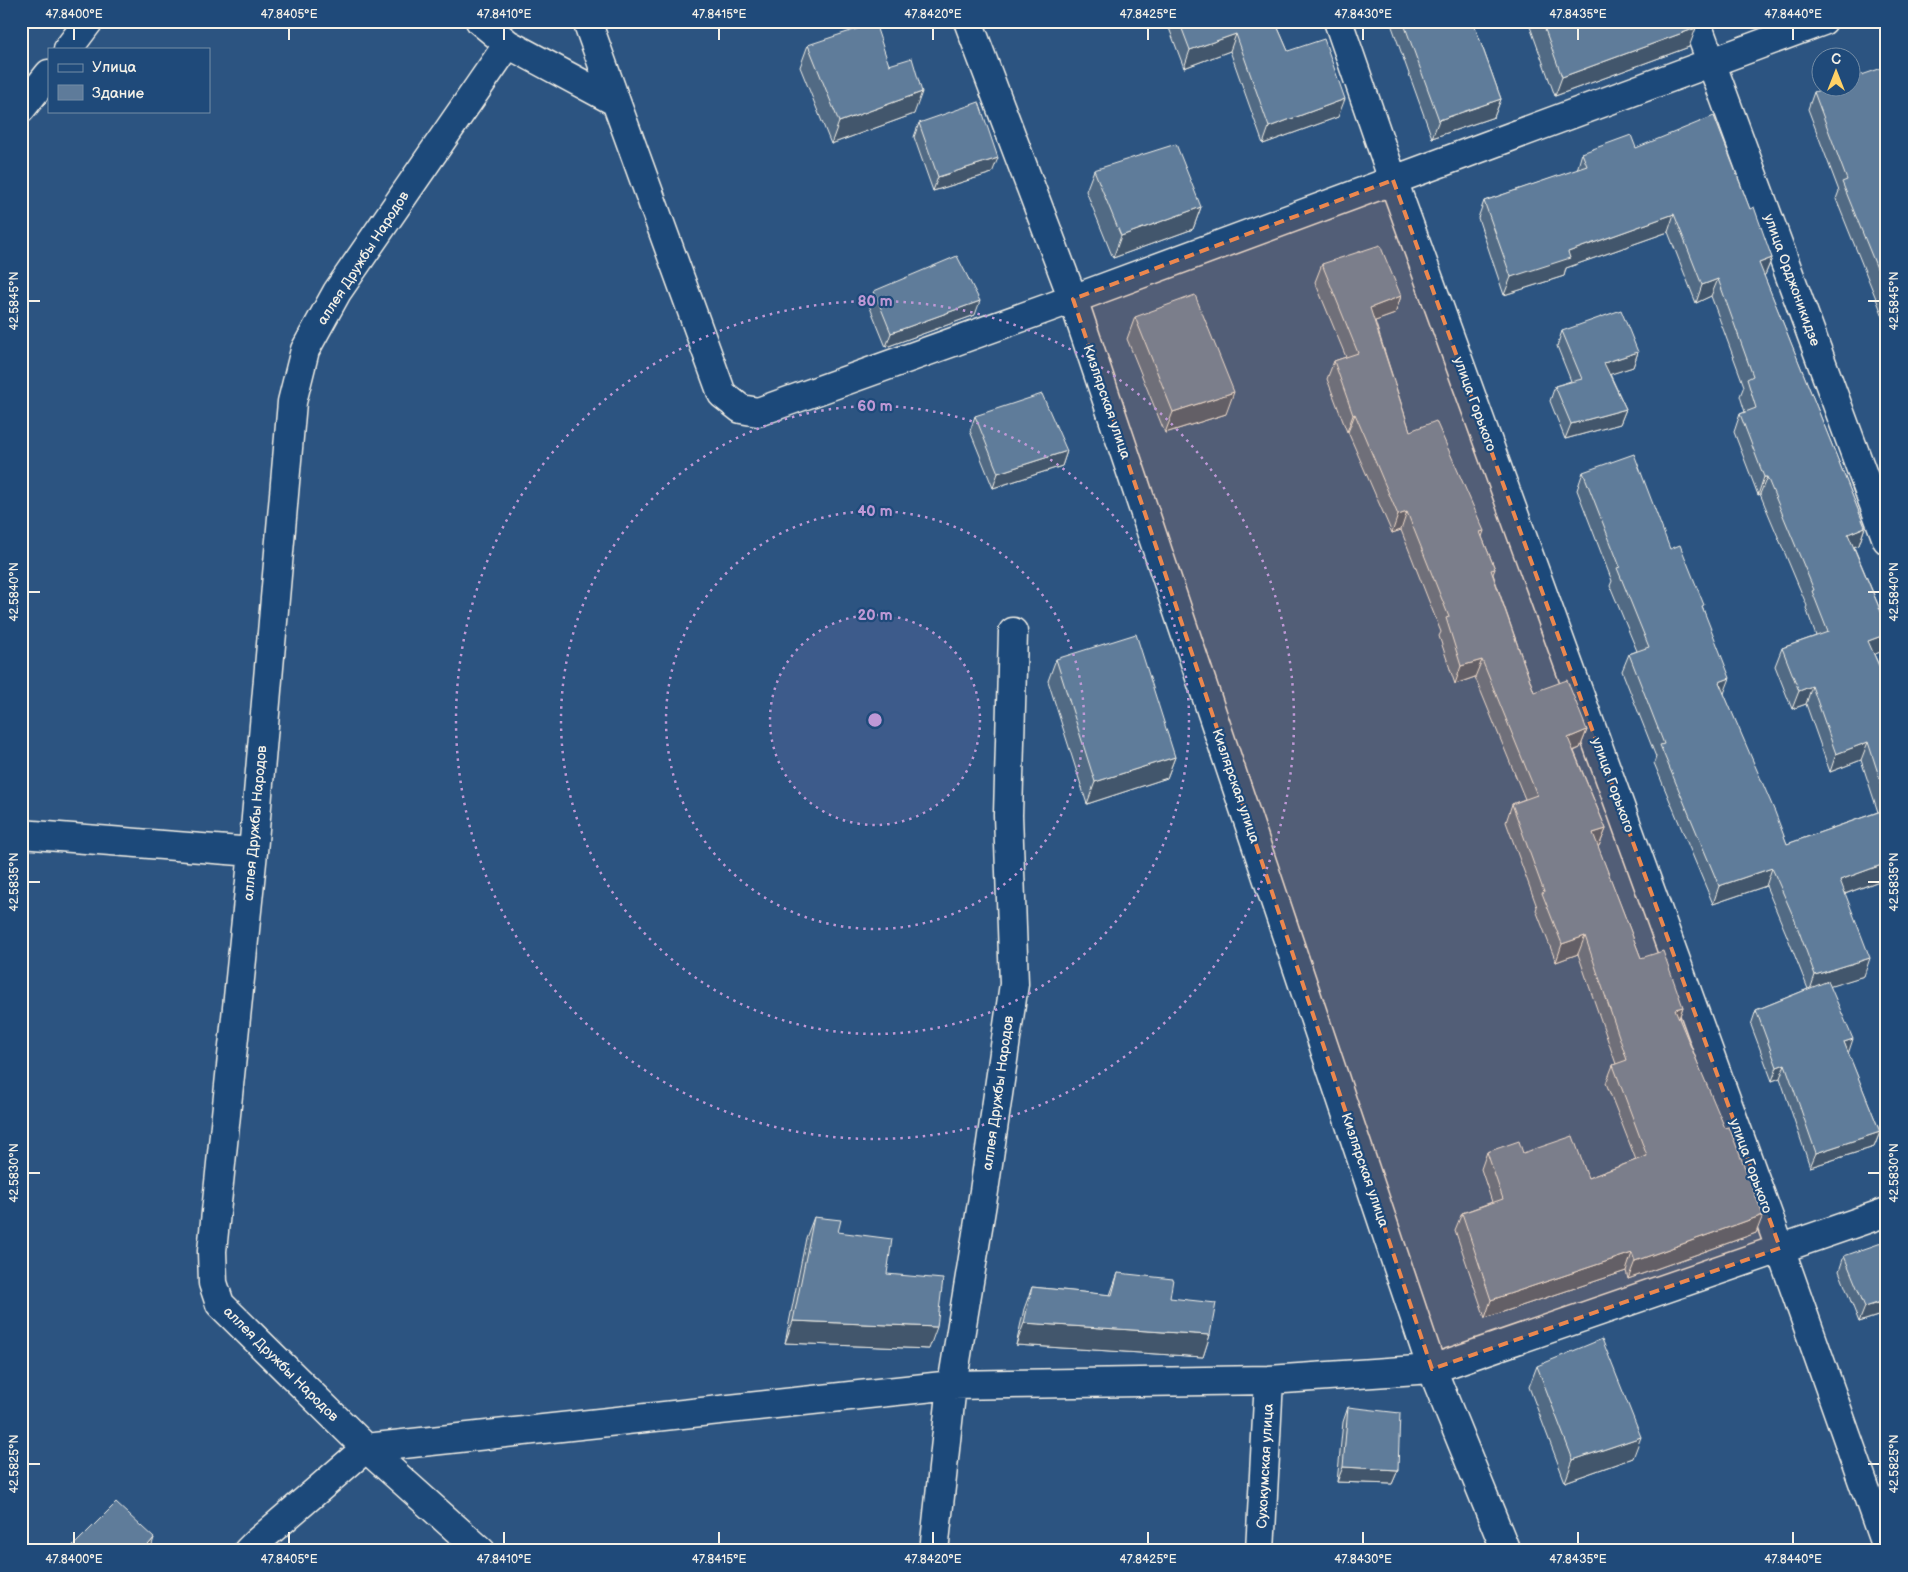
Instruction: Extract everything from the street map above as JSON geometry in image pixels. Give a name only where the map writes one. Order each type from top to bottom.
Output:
[{"type":"street","points":[[69,48],[89,21]]},
{"type":"street","points":[[480,21],[508,44],[616,102]]},
{"type":"street","points":[[587,21],[722,394],[741,409],[758,412],[1073,299],[1823,21]]},
{"type":"street","name":"Кизлярская улица","points":[[968,21],[1073,299],[1432,1369],[1506,1551]]},
{"type":"street","name":"улица Горького","points":[[1338,21],[1393,180],[1780,1248],[1887,1550]]},
{"type":"street","name":"улица Орджоникидзе","points":[[1696,21],[1887,540]]},
{"type":"street","name":"аллея Дружбы Народов","points":[[481,1551],[366,1448],[220,1304],[213,1283],[212,1251],[253,852],[292,402],[305,350],[337,292],[508,44]]},
{"type":"street","points":[[21,109],[48,75]]},
{"type":"street","name":"аллея Дружбы Народов","points":[[934,1551],[952,1385],[984,1191],[1014,984],[1008,815],[1012,632]]},
{"type":"street","points":[[21,834],[253,852]]},
{"type":"street","points":[[248,1551],[366,1448],[952,1385],[1269,1380],[1432,1369],[1887,1212]]},
{"type":"street","name":"Сухокумская улица","points":[[1260,1551],[1269,1380]]},
{"type":"highlighted area","points":[[1393,180],[1780,1248],[1432,1369],[1073,299]]},
{"type":"building","points":[[1179,21],[1275,21],[1288,51],[1324,39],[1345,99],[1269,127],[1236,34],[1190,50]]},
{"type":"building","points":[[1403,21],[1473,21],[1501,99],[1439,120]]},
{"type":"building","points":[[1542,21],[1693,21],[1696,28],[1562,77]]},
{"type":"building","points":[[875,23],[889,65],[912,58],[922,92],[839,122],[808,45]]},
{"type":"building","points":[[1882,68],[1887,82],[1887,293],[1842,182],[1847,180],[1816,98],[1860,98],[1860,76]]},
{"type":"building","points":[[979,102],[998,158],[938,177],[919,123]]},
{"type":"building","points":[[1714,116],[1750,209],[1754,207],[1772,258],[1759,263],[1865,527],[1848,534],[1887,626],[1887,634],[1868,641],[1887,684],[1887,801],[1868,742],[1836,754],[1812,686],[1799,691],[1782,648],[1828,632],[1812,591],[1814,590],[1767,477],[1764,477],[1740,414],[1756,408],[1747,379],[1753,376],[1718,279],[1702,285],[1674,214],[1568,252],[1570,258],[1511,277],[1484,201],[1587,166],[1582,153],[1631,135],[1636,148]]},
{"type":"building","points":[[1176,144],[1201,207],[1121,236],[1094,170]]},
{"type":"building","points":[[1380,245],[1401,296],[1370,308],[1410,431],[1436,421],[1484,531],[1480,532],[1495,569],[1491,570],[1534,692],[1567,680],[1587,730],[1568,738],[1606,829],[1593,833],[1641,958],[1663,951],[1683,1007],[1675,1009],[1725,1128],[1729,1127],[1763,1215],[1635,1261],[1632,1253],[1491,1300],[1462,1213],[1503,1199],[1487,1152],[1519,1141],[1523,1153],[1573,1136],[1588,1178],[1647,1156],[1613,1065],[1627,1060],[1585,936],[1562,944],[1542,893],[1544,892],[1512,804],[1537,795],[1482,660],[1461,666],[1446,618],[1449,617],[1407,512],[1398,515],[1355,414],[1353,415],[1334,361],[1358,353],[1322,264]]},
{"type":"building","points":[[957,256],[980,301],[891,333],[874,291]]},
{"type":"building","points":[[1195,295],[1234,392],[1173,412],[1135,317]]},
{"type":"building","points":[[1621,310],[1638,352],[1604,363],[1626,409],[1571,424],[1555,386],[1582,379],[1562,331]]},
{"type":"building","points":[[1042,394],[1067,451],[998,473],[975,416]]},
{"type":"building","points":[[1634,454],[1670,549],[1680,545],[1704,605],[1702,606],[1730,678],[1719,682],[1787,844],[1887,809],[1887,863],[1840,880],[1870,958],[1815,975],[1794,918],[1772,868],[1719,886],[1660,745],[1664,744],[1629,654],[1649,647],[1617,568],[1620,567],[1583,472]]},
{"type":"building","points":[[1136,634],[1175,757],[1095,782],[1056,659]]},
{"type":"building","points":[[21,730],[25,731],[22,777],[21,777]]},
{"type":"building","points":[[1828,981],[1853,1039],[1844,1042],[1880,1132],[1816,1153],[1785,1064],[1777,1067],[1756,1010]]},
{"type":"building","points":[[814,1217],[841,1220],[838,1232],[892,1239],[887,1274],[943,1279],[937,1327],[793,1321]]},
{"type":"building","points":[[1887,1241],[1887,1300],[1865,1307],[1844,1256]]},
{"type":"building","points":[[1118,1273],[1173,1279],[1170,1298],[1216,1303],[1210,1335],[1024,1323],[1032,1287],[1112,1295]]},
{"type":"building","points":[[1602,1339],[1641,1437],[1573,1460],[1537,1366]]},
{"type":"building","points":[[1348,1407],[1400,1413],[1398,1470],[1343,1467]]},
{"type":"building","points":[[116,1503],[154,1538],[143,1551],[72,1551],[70,1549]]}]
